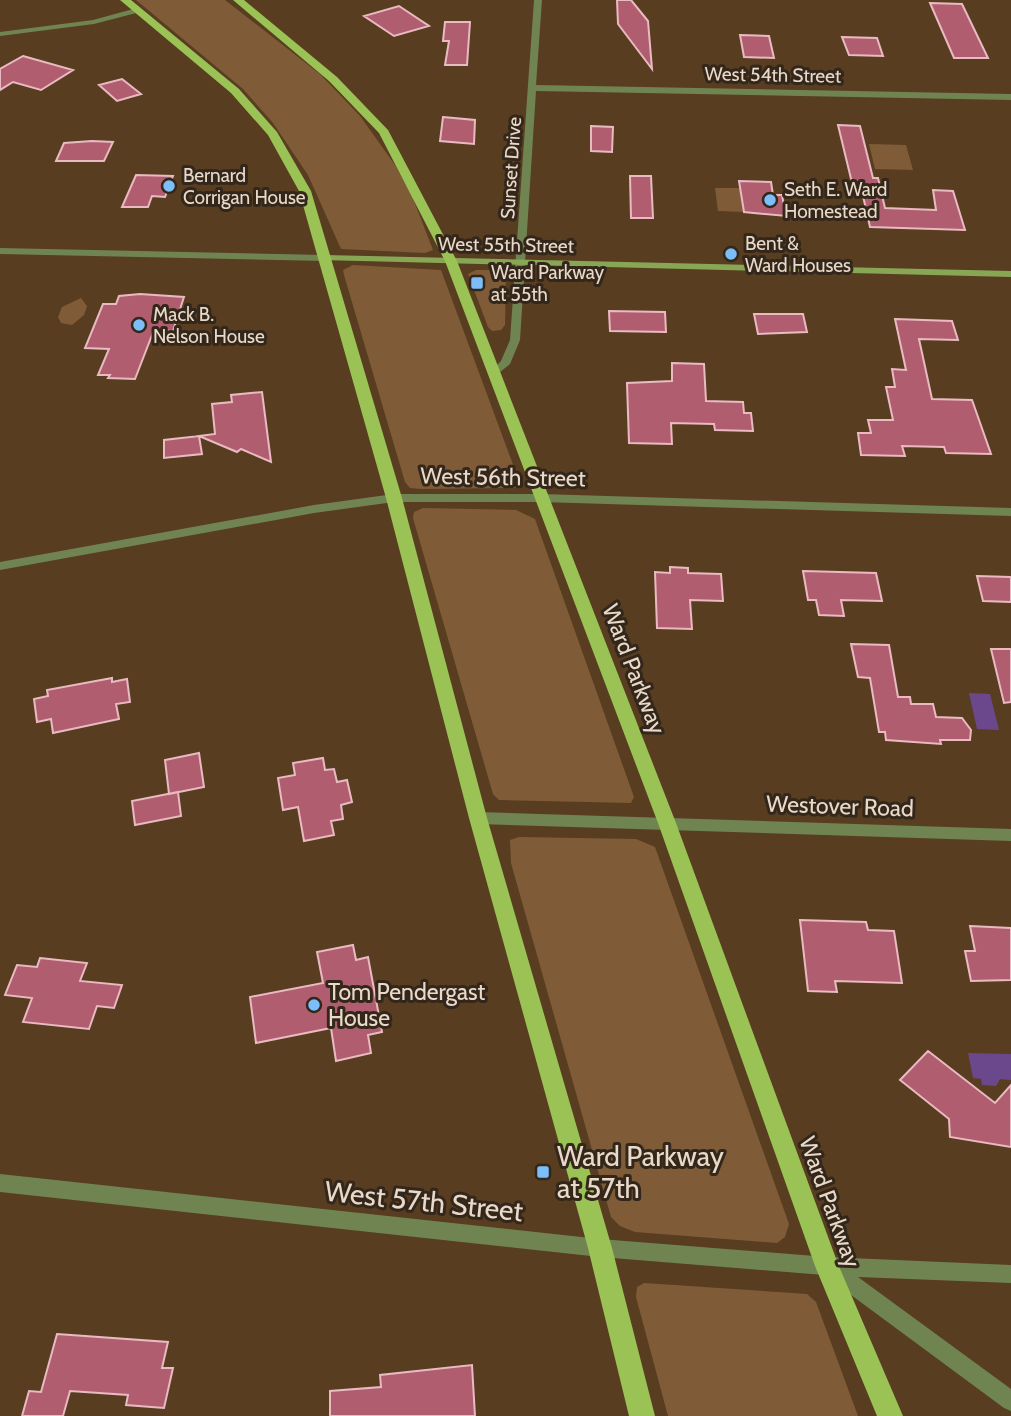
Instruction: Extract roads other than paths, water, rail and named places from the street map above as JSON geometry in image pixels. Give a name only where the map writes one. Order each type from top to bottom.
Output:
[{"type":"main road","points":[[125,0],[234,91],[273,134],[305,191],[394,498],[478,818],[600,1248],[642,1416]]},
{"type":"main road","name":"Ward Parkway","points":[[238,0],[333,79],[384,132],[451,261],[667,823],[827,1266],[890,1416]]},
{"type":"main road","name":"West 55th Street","points":[[325,258],[1011,274]]},
{"type":"street","name":"Sunset Drive","points":[[494,374],[506,362],[515,340],[538,0]]},
{"type":"street","points":[[0,34],[58,29],[136,10]]},
{"type":"street","name":"West 54th Street","points":[[534,88],[1011,97]]},
{"type":"street","name":"West 55th Street","points":[[0,251],[325,258]]},
{"type":"street","name":"West 56th Street","points":[[0,566],[314,509],[394,498],[541,498],[1011,512]]},
{"type":"street","name":"Westover Road","points":[[478,818],[1011,835]]},
{"type":"street","name":"West 57th Street","points":[[0,1183],[600,1248],[827,1266],[1011,1274]]},
{"type":"street","points":[[827,1266],[1011,1401]]},
{"type":"place","name":"Bernard Corrigan House","points":[[169,186]]},
{"type":"place","name":"Seth E. Ward Homestead","points":[[770,200]]},
{"type":"place","name":"Bent & Ward Houses","points":[[731,254]]},
{"type":"place","name":"Ward Parkway at 55th","points":[[477,283]]},
{"type":"place","name":"Mack B. Nelson House","points":[[139,325]]},
{"type":"place","name":"Tom Pendergast House","points":[[314,1005]]},
{"type":"place","name":"Ward Parkway at 57th","points":[[543,1172]]}]
